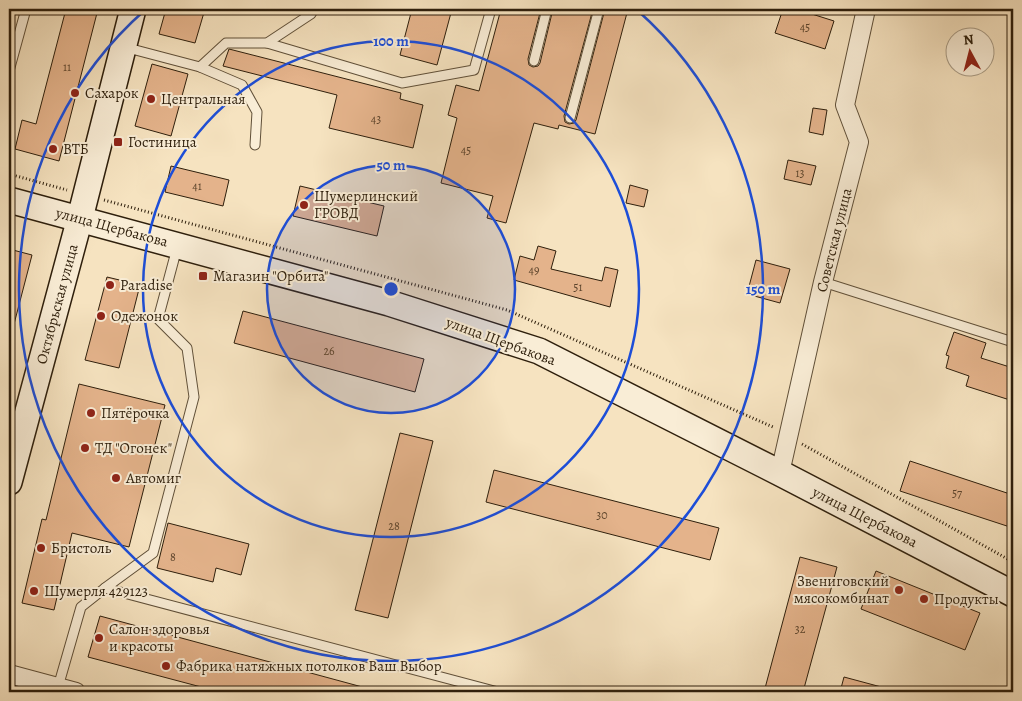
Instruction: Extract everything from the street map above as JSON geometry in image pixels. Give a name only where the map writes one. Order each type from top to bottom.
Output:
[{"type":"main road","name":"Октябрьская улица","points":[[9,482],[80,218],[133,9]]},
{"type":"main road","name":"улица Щербакова","points":[[9,200],[388,303],[539,351],[1013,594]]},
{"type":"street","name":"Советская улица","points":[[780,473],[823,282],[859,142],[845,105],[866,9]]},
{"type":"street","points":[[9,674],[76,692]]},
{"type":"lane","points":[[9,71],[26,9]]},
{"type":"lane","points":[[267,43],[312,14],[314,9]]},
{"type":"lane","points":[[200,67],[226,43],[267,43],[402,83],[474,70],[490,9]]},
{"type":"lane","points":[[534,61],[547,9]]},
{"type":"lane","points":[[570,118],[599,9]]},
{"type":"lane","points":[[124,47],[200,67],[242,85],[258,112],[256,145]]},
{"type":"lane","points":[[58,687],[81,607],[153,553],[194,397],[187,348],[158,319],[178,245]]},
{"type":"lane","points":[[823,282],[1013,342]]},
{"type":"lane","points":[[105,588],[498,692]]},
{"type":"path","points":[[9,174],[67,190],[70,181]]},
{"type":"building","points":[[66,9],[81,9],[97,13],[59,161],[15,149],[22,120],[36,124]]},
{"type":"building","points":[[166,9],[205,9],[195,43],[159,34]]},
{"type":"building","points":[[412,9],[452,9],[437,65],[400,55]]},
{"type":"building","points":[[501,9],[541,9],[528,59],[529,65],[533,67],[538,66],[540,63],[553,9],[593,9],[564,116],[565,122],[569,124],[574,123],[576,120],[605,9],[628,9],[595,134],[559,125],[558,129],[534,123],[506,223],[487,218],[493,196],[441,183],[457,118],[448,115],[456,85],[479,91]]},
{"type":"building","points":[[783,9],[796,9],[834,21],[825,49],[775,33]]},
{"type":"building","points":[[229,49],[401,93],[400,99],[423,105],[413,148],[329,128],[337,95],[223,66]]},
{"type":"building","points":[[152,64],[188,74],[171,136],[135,126]]},
{"type":"building","points":[[813,108],[827,110],[823,135],[809,132]]},
{"type":"building","points":[[788,160],[816,166],[811,185],[784,179]]},
{"type":"building","points":[[171,166],[229,180],[223,206],[165,192]]},
{"type":"building","points":[[630,185],[648,190],[644,207],[626,203]]},
{"type":"building","points":[[300,186],[384,206],[377,236],[293,216]]},
{"type":"building","points":[[538,246],[556,251],[551,269],[602,281],[605,267],[618,270],[610,307],[514,280],[520,256],[534,260]]},
{"type":"building","points":[[9,249],[32,255],[13,328],[9,327]]},
{"type":"building","points":[[756,260],[790,269],[780,303],[747,294]]},
{"type":"building","points":[[107,277],[140,285],[119,368],[85,360]]},
{"type":"building","points":[[243,311],[424,359],[415,392],[234,343]]},
{"type":"building","points":[[954,332],[986,343],[981,358],[1013,368],[1013,401],[966,386],[969,376],[946,368],[949,356],[946,355]]},
{"type":"building","points":[[79,384],[165,405],[129,547],[72,533],[54,610],[22,603],[42,519],[46,520]]},
{"type":"building","points":[[400,433],[433,441],[388,618],[355,610]]},
{"type":"building","points":[[910,461],[1013,495],[1013,528],[900,491]]},
{"type":"building","points":[[494,470],[719,528],[710,560],[486,502]]},
{"type":"building","points":[[168,523],[249,544],[241,575],[216,568],[213,582],[157,568]]},
{"type":"building","points":[[800,557],[837,567],[803,692],[764,692]]},
{"type":"building","points":[[876,571],[980,613],[965,650],[861,609]]},
{"type":"building","points":[[100,616],[366,688],[366,692],[220,692],[88,657]]},
{"type":"building","points":[[844,677],[885,688],[885,692],[840,692]]},
{"type":"place","name":"Сахарок","points":[[75,93]]},
{"type":"place","name":"Центральная","points":[[151,99]]},
{"type":"place","name":"Гостиница","points":[[118,142]]},
{"type":"place","name":"ВТБ","points":[[53,149]]},
{"type":"place","name":"Шумерлинский ГРОВД","points":[[304,205]]},
{"type":"place","name":"Магазин \"Орбита\"","points":[[203,276]]},
{"type":"place","name":"Paradise","points":[[110,285]]},
{"type":"place","name":"Одежонок","points":[[101,316]]},
{"type":"place","name":"Пятёрочка","points":[[91,413]]},
{"type":"place","name":"ТД \"Огонек\"","points":[[85,448]]},
{"type":"place","name":"Автомиг","points":[[116,478]]},
{"type":"place","name":"Бристоль","points":[[41,548]]},
{"type":"place","name":"Звениговский мясокомбинат","points":[[899,590]]},
{"type":"place","name":"Шумерля 429123","points":[[34,591]]},
{"type":"place","name":"Продукты","points":[[924,599]]},
{"type":"place","name":"Салон здоровья и красоты","points":[[99,638]]},
{"type":"place","name":"Фабрика натяжных потолков Ваш Выбор","points":[[166,666]]}]
